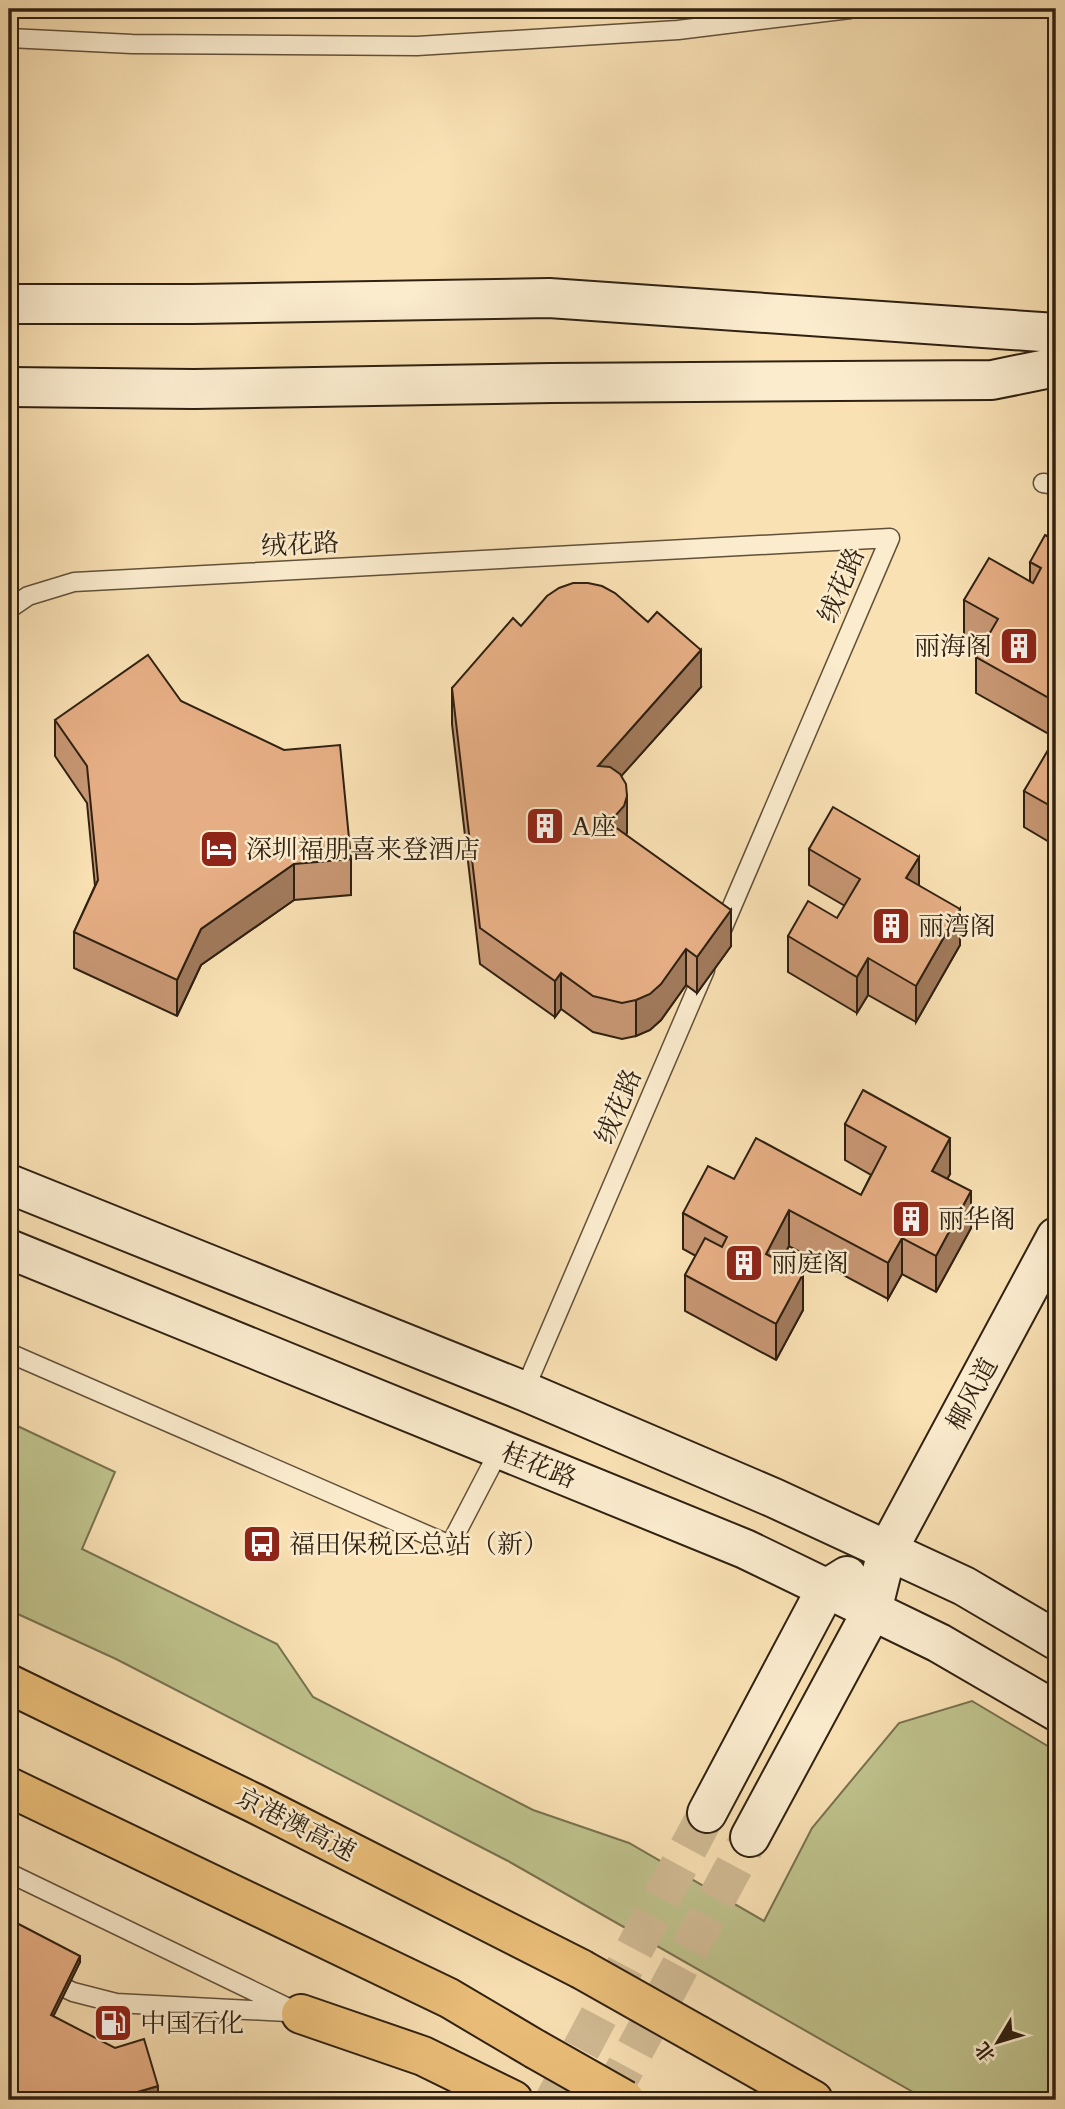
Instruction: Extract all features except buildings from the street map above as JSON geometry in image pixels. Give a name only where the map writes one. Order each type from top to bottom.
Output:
[{"type":"highway","name":"京港澳高速","points":[[9,1684],[254,1803],[581,1969],[813,2100]]},
{"type":"highway","points":[[9,1787],[449,1998],[625,2100]]},
{"type":"highway","points":[[301,2014],[423,2056],[508,2097]]},
{"type":"main road","points":[[9,304],[549,298],[1056,332]]},
{"type":"main road","points":[[9,387],[194,389],[992,380],[1056,367]]},
{"type":"main road","points":[[9,1184],[524,1391],[774,1498],[964,1586],[1056,1640]]},
{"type":"main road","name":"椰风道","points":[[750,1837],[872,1611],[887,1550],[1056,1237]]},
{"type":"main road","name":"桂花路","points":[[9,1249],[744,1549],[939,1643],[1056,1711]]},
{"type":"main road","name":"椰风道","points":[[707,1813],[826,1589],[887,1550]]},
{"type":"lane","points":[[9,38],[132,44],[417,46],[678,30],[850,9]]},
{"type":"lane","name":"绒花路","points":[[9,609],[28,596],[74,582],[890,538],[524,1391]]},
{"type":"lane","points":[[9,1353],[450,1545],[500,1449]]},
{"type":"lane","points":[[9,1873],[301,2014]]},
{"type":"lane","points":[[9,1961],[73,1992],[116,2003],[262,2009],[301,2014]]},
{"type":"green space","points":[[9,1422],[115,1472],[82,1549],[277,1644],[313,1697],[533,1810],[629,1843],[764,1921],[812,1828],[899,1723],[972,1701],[1056,1751],[1056,2100],[927,2100],[508,1861],[116,1659],[9,1610]]},
{"type":"tunnel","points":[[554,2100],[707,1813]]},
{"type":"tunnel","points":[[608,2100],[750,1837]]},
{"type":"place","name":"丽海阁","points":[[1019,646]]},
{"type":"place","name":"A座","points":[[545,826]]},
{"type":"place","name":"深圳福朋喜来登酒店","points":[[219,849]]},
{"type":"place","name":"丽湾阁","points":[[891,926]]},
{"type":"place","name":"丽华阁","points":[[911,1219]]},
{"type":"place","name":"丽庭阁","points":[[744,1263]]},
{"type":"place","name":"福田保税区总站（新）","points":[[262,1544]]},
{"type":"place","name":"中国石化","points":[[113,2023]]}]
